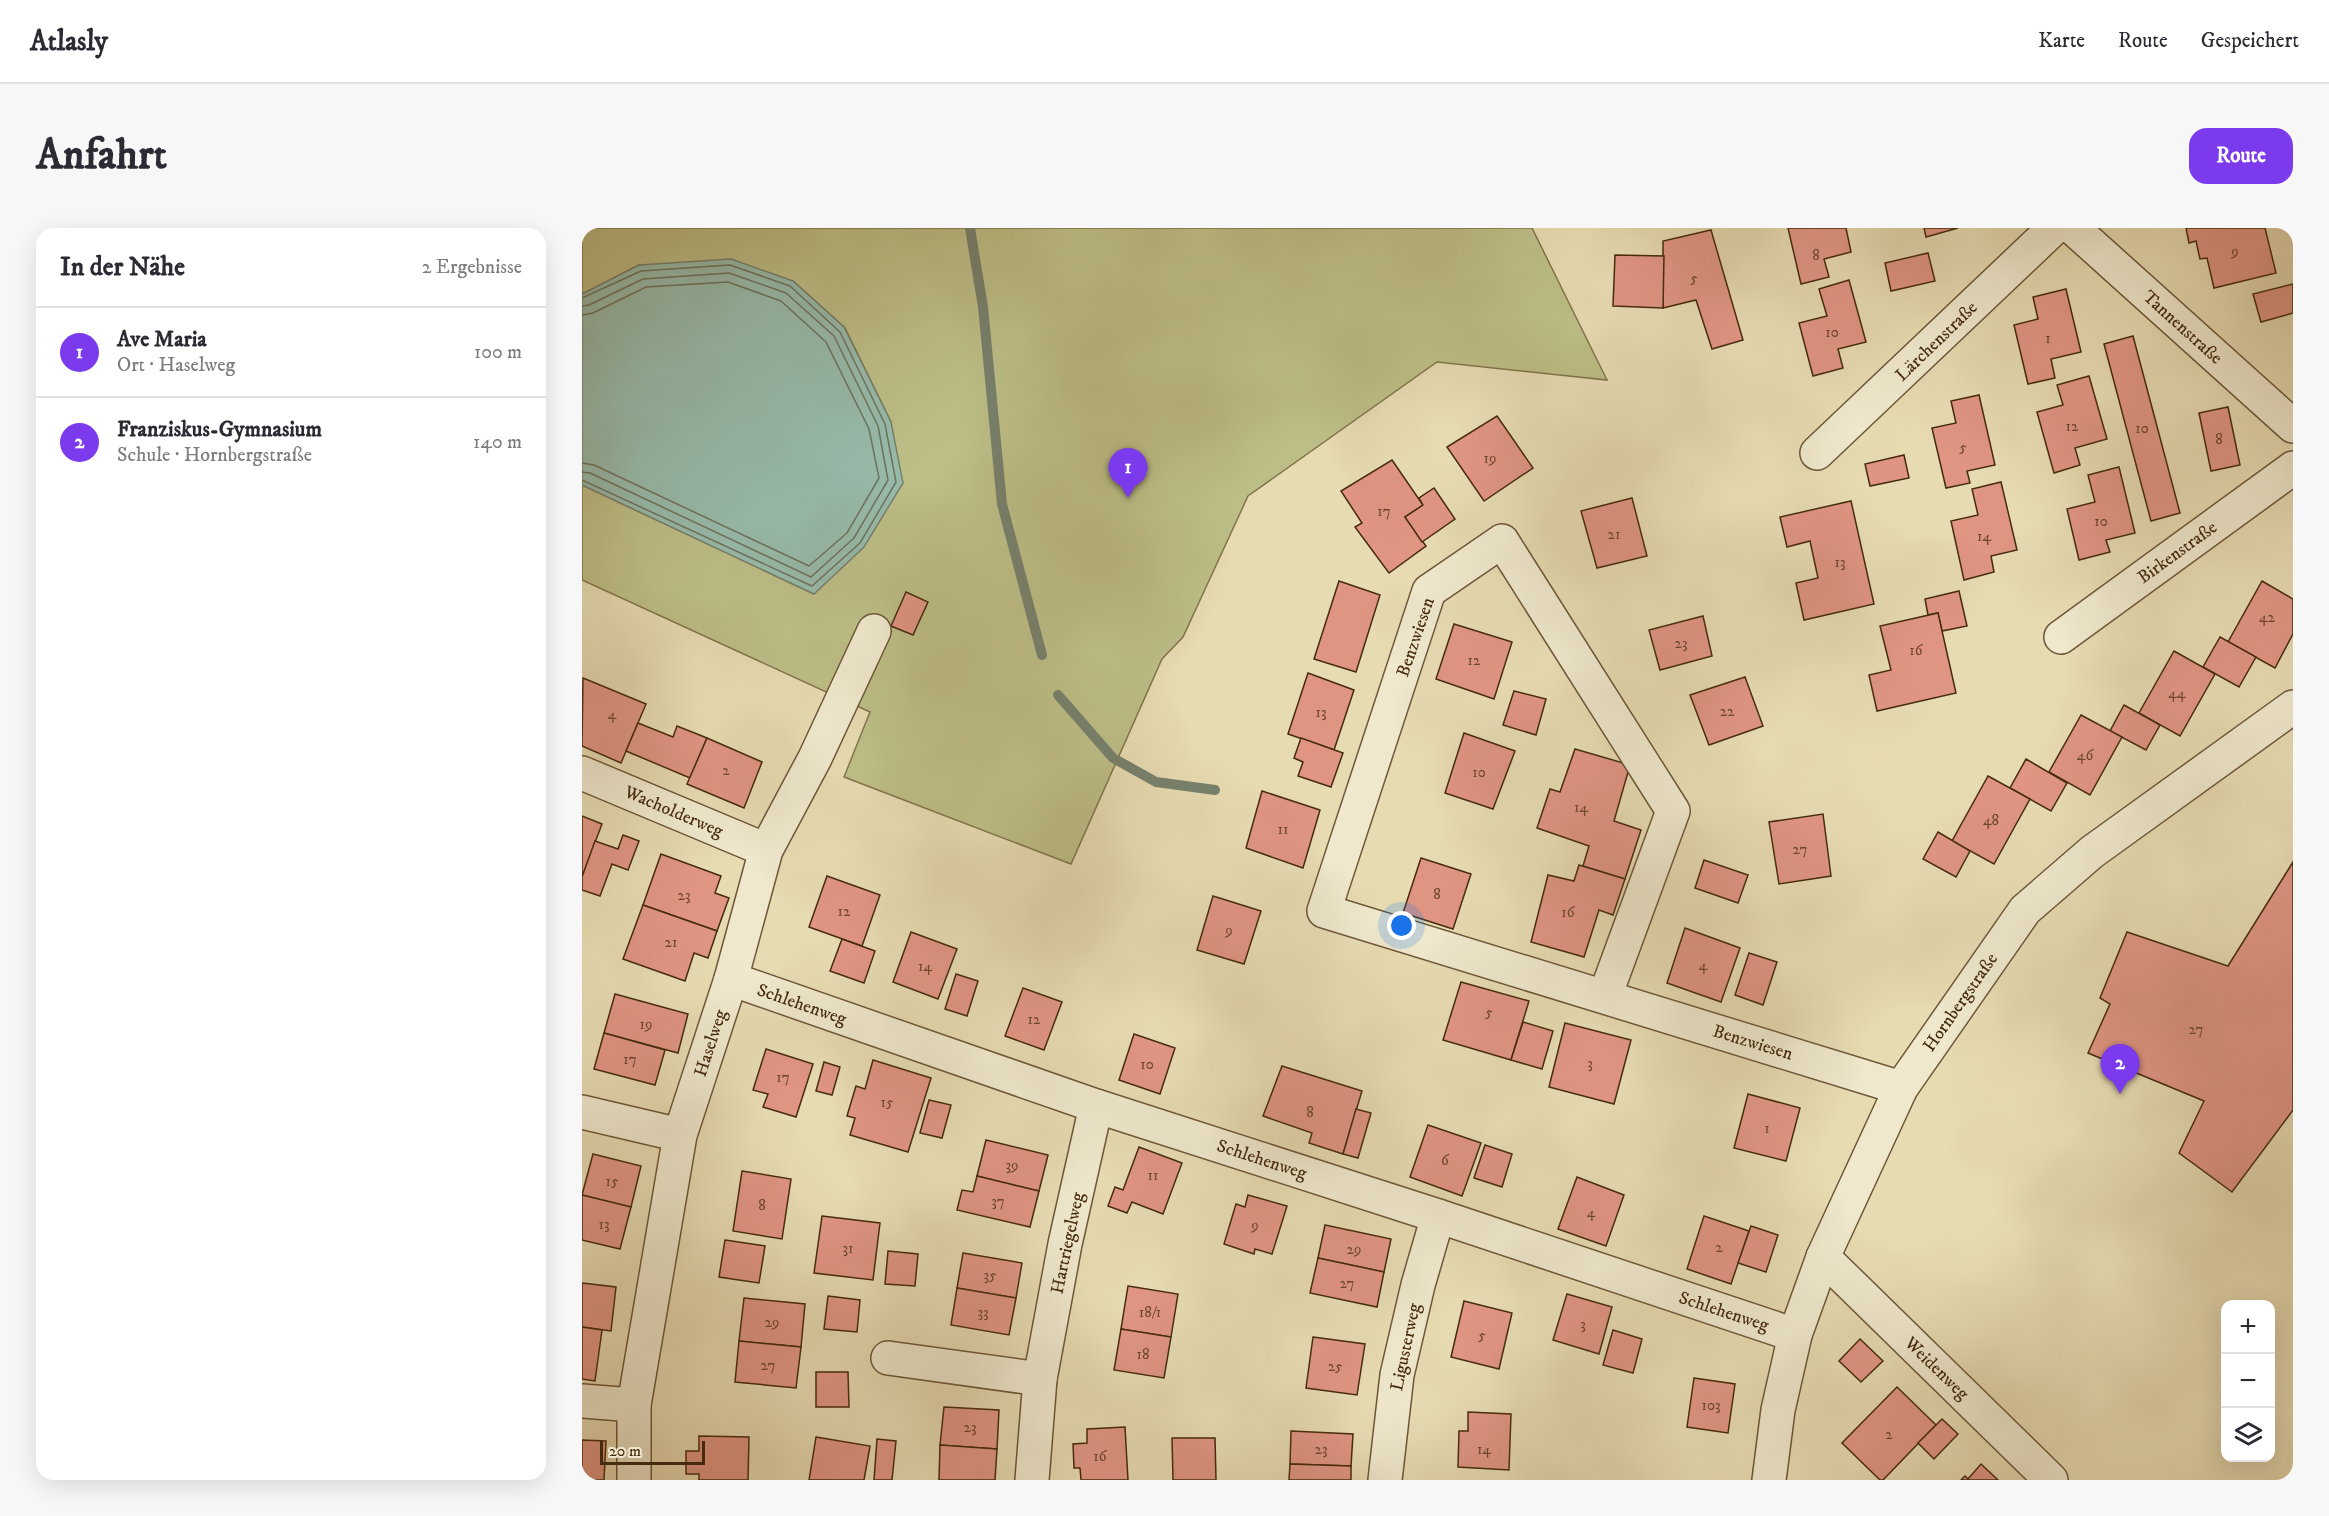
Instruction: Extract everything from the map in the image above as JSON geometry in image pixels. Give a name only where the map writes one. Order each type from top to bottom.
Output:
[{"type":"street","name":"Lärchenstraße","points":[[1817,453],[2054,228]]},
{"type":"street","name":"Tannenstraße","points":[[2073,228],[2293,426]]},
{"type":"street","name":"Birkenstraße","points":[[2061,637],[2293,468]]},
{"type":"street","name":"Benzwiesen","points":[[1605,996],[1672,811],[1502,541],[1429,591],[1324,911],[1901,1088]]},
{"type":"street","name":"Haselweg","points":[[634,1480],[634,1405],[680,1136],[730,979],[766,850],[815,758],[874,631]]},
{"type":"street","name":"Hornbergstraße","points":[[1769,1480],[1778,1410],[1795,1335],[1823,1257],[1901,1088],[2025,910],[2092,852],[2293,707]]},
{"type":"street","name":"Wacholderweg","points":[[582,773],[766,850]]},
{"type":"street","name":"Schlehenweg","points":[[730,979],[1096,1106],[1438,1216],[1795,1335]]},
{"type":"street","name":"Hartriegelweg","points":[[1032,1480],[1040,1379],[1065,1244],[1096,1106]]},
{"type":"street","points":[[582,1112],[680,1136]]},
{"type":"street","name":"Ligusterweg","points":[[1385,1480],[1397,1375],[1418,1285],[1438,1216]]},
{"type":"street","name":"Weidenweg","points":[[1823,1257],[2051,1480]]},
{"type":"street","points":[[888,1358],[1040,1379]]},
{"type":"street","points":[[582,1401],[634,1405]]},
{"type":"green space","points":[[582,228],[1532,228],[1607,380],[1437,362],[1248,496],[1183,637],[1162,659],[1071,864],[844,777],[870,712],[582,580],[582,485],[814,594],[891,422],[845,328],[793,281],[639,265],[582,294]]},
{"type":"water","points":[[731,259],[793,281],[844,327],[891,422],[903,483],[864,547],[814,594],[582,485],[582,294],[639,265]]},
{"type":"building","points":[[1788,228],[1846,228],[1851,252],[1824,259],[1829,277],[1801,284]]},
{"type":"building","points":[[1924,228],[1958,228],[1926,237]]},
{"type":"building","points":[[2186,228],[2265,228],[2276,273],[2214,288],[2207,258],[2200,259],[2196,241],[2189,243]]},
{"type":"building","points":[[1711,230],[1743,340],[1712,349],[1696,300],[1663,308],[1663,241]]},
{"type":"building","points":[[1928,253],[1935,281],[1891,291],[1885,263]]},
{"type":"building","points":[[1615,255],[1664,256],[1663,308],[1613,306]]},
{"type":"building","points":[[1849,280],[1866,342],[1838,349],[1843,368],[1813,376],[1799,323],[1827,316],[1819,289]]},
{"type":"building","points":[[2293,284],[2293,313],[2261,322],[2253,294]]},
{"type":"building","points":[[2066,289],[2081,352],[2051,359],[2055,378],[2028,384],[2014,325],[2038,319],[2033,297]]},
{"type":"building","points":[[2133,336],[2180,513],[2151,521],[2104,344]]},
{"type":"building","points":[[2089,376],[2107,439],[2075,448],[2080,465],[2054,473],[2037,412],[2063,405],[2057,385]]},
{"type":"building","points":[[1979,395],[1995,465],[1967,471],[1970,483],[1946,488],[1932,428],[1956,423],[1951,401]]},
{"type":"building","points":[[2228,407],[2240,465],[2211,471],[2199,413]]},
{"type":"building","points":[[1497,416],[1533,468],[1484,501],[1447,447]]},
{"type":"building","points":[[1904,455],[1909,478],[1870,486],[1865,464]]},
{"type":"building","points":[[1392,460],[1423,505],[1405,517],[1426,546],[1389,573],[1355,527],[1362,523],[1341,491]]},
{"type":"building","points":[[2119,467],[2135,533],[2106,540],[2110,552],[2079,560],[2067,509],[2095,502],[2088,475]]},
{"type":"building","points":[[2001,482],[2017,550],[1991,556],[1994,572],[1964,580],[1951,521],[1978,515],[1972,489]]},
{"type":"building","points":[[1434,488],[1455,519],[1422,542],[1405,517],[1423,505],[1419,498]]},
{"type":"building","points":[[1632,498],[1647,556],[1597,568],[1581,511]]},
{"type":"building","points":[[1851,501],[1874,604],[1804,620],[1796,583],[1818,578],[1810,541],[1787,547],[1780,517]]},
{"type":"building","points":[[1339,581],[1380,595],[1356,672],[1314,659]]},
{"type":"building","points":[[2262,581],[2293,599],[2293,634],[2275,668],[2228,642]]},
{"type":"building","points":[[1959,591],[1967,626],[1942,631],[1938,613],[1928,615],[1925,599]]},
{"type":"building","points":[[906,592],[928,602],[913,635],[891,626]]},
{"type":"building","points":[[1938,613],[1956,693],[1877,711],[1869,675],[1891,670],[1880,626]]},
{"type":"building","points":[[1703,616],[1712,656],[1660,670],[1649,630]]},
{"type":"building","points":[[1454,624],[1512,642],[1494,699],[1436,679]]},
{"type":"building","points":[[2220,637],[2256,657],[2239,687],[2203,667]]},
{"type":"building","points":[[2174,651],[2215,674],[2180,736],[2139,713]]},
{"type":"building","points":[[1308,673],[1354,690],[1334,750],[1288,734]]},
{"type":"building","points":[[1745,677],[1763,726],[1709,745],[1690,695]]},
{"type":"building","points":[[583,678],[646,704],[621,763],[582,746]]},
{"type":"building","points":[[1514,691],[1546,699],[1536,735],[1503,725]]},
{"type":"building","points":[[2124,705],[2160,725],[2146,750],[2110,731]]},
{"type":"building","points":[[2081,715],[2122,737],[2090,795],[2049,772]]},
{"type":"building","points":[[638,723],[673,737],[677,726],[707,738],[690,778],[626,751]]},
{"type":"building","points":[[1464,733],[1515,751],[1493,809],[1445,793]]},
{"type":"building","points":[[707,738],[762,762],[744,808],[687,784]]},
{"type":"building","points":[[1301,738],[1343,753],[1331,787],[1298,776],[1303,762],[1294,758]]},
{"type":"building","points":[[1575,749],[1630,765],[1614,821],[1641,830],[1625,879],[1583,866],[1589,846],[1537,828],[1550,789],[1560,792]]},
{"type":"building","points":[[2026,759],[2067,783],[2051,811],[2010,788]]},
{"type":"building","points":[[1988,776],[2030,799],[1994,864],[1952,841]]},
{"type":"building","points":[[1262,791],[1320,810],[1303,868],[1246,848]]},
{"type":"building","points":[[1823,814],[1831,876],[1779,884],[1769,822]]},
{"type":"building","points":[[582,816],[602,824],[582,877]]},
{"type":"building","points":[[1938,832],[1970,851],[1956,877],[1923,859]]},
{"type":"building","points":[[623,835],[639,841],[628,870],[612,864],[600,896],[582,890],[582,877],[595,841],[618,849]]},
{"type":"building","points":[[661,854],[721,876],[715,893],[729,898],[717,931],[643,905]]},
{"type":"building","points":[[1421,858],[1471,874],[1453,929],[1403,913]]},
{"type":"building","points":[[1704,860],[1748,875],[1738,903],[1695,888]]},
{"type":"building","points":[[2293,862],[2293,1110],[2232,1192],[2179,1153],[2204,1101],[2088,1053],[2110,1004],[2100,998],[2127,932],[2228,966]]},
{"type":"building","points":[[1579,865],[1625,879],[1613,915],[1599,910],[1584,957],[1531,942],[1548,875],[1574,881]]},
{"type":"building","points":[[827,876],[880,895],[862,946],[809,927]]},
{"type":"building","points":[[1213,896],[1261,911],[1244,964],[1197,950]]},
{"type":"building","points":[[643,905],[717,931],[708,958],[694,953],[685,981],[623,959]]},
{"type":"building","points":[[1685,928],[1740,948],[1721,1002],[1667,983]]},
{"type":"building","points":[[911,932],[957,949],[938,999],[893,982]]},
{"type":"building","points":[[842,939],[875,951],[864,983],[830,971]]},
{"type":"building","points":[[1749,953],[1777,962],[1763,1005],[1735,995]]},
{"type":"building","points":[[956,974],[978,981],[967,1016],[945,1009]]},
{"type":"building","points":[[1461,982],[1529,1001],[1511,1060],[1443,1040]]},
{"type":"building","points":[[1023,988],[1062,1002],[1044,1050],[1005,1036]]},
{"type":"building","points":[[615,994],[688,1014],[678,1053],[604,1033]]},
{"type":"building","points":[[1523,1022],[1553,1031],[1542,1069],[1511,1060]]},
{"type":"building","points":[[1565,1023],[1631,1040],[1614,1104],[1549,1087]]},
{"type":"building","points":[[604,1033],[665,1050],[655,1085],[594,1069]]},
{"type":"building","points":[[1134,1034],[1175,1048],[1160,1094],[1119,1080]]},
{"type":"building","points":[[766,1049],[813,1064],[796,1117],[763,1107],[768,1094],[753,1090]]},
{"type":"building","points":[[873,1060],[931,1078],[908,1152],[850,1135],[855,1118],[847,1116],[856,1086],[865,1089]]},
{"type":"building","points":[[824,1062],[840,1067],[832,1095],[816,1091]]},
{"type":"building","points":[[1282,1066],[1362,1091],[1343,1154],[1309,1143],[1312,1133],[1263,1116]]},
{"type":"building","points":[[1748,1094],[1800,1108],[1786,1161],[1734,1148]]},
{"type":"building","points":[[929,1100],[951,1105],[942,1138],[920,1133]]},
{"type":"building","points":[[1356,1109],[1371,1113],[1358,1158],[1343,1154]]},
{"type":"building","points":[[1428,1125],[1481,1143],[1462,1196],[1410,1177]]},
{"type":"building","points":[[986,1140],[1048,1155],[1039,1191],[977,1176]]},
{"type":"building","points":[[1485,1145],[1512,1154],[1502,1187],[1474,1178]]},
{"type":"building","points":[[1139,1147],[1182,1163],[1163,1214],[1132,1202],[1127,1213],[1108,1206],[1115,1187],[1123,1190]]},
{"type":"building","points":[[593,1154],[641,1166],[631,1207],[582,1195]]},
{"type":"building","points":[[742,1171],[791,1179],[782,1239],[733,1231]]},
{"type":"building","points":[[977,1176],[1039,1191],[1030,1227],[957,1210],[962,1190],[973,1192]]},
{"type":"building","points":[[1577,1177],[1624,1195],[1606,1246],[1558,1229]]},
{"type":"building","points":[[582,1195],[631,1207],[620,1249],[582,1240]]},
{"type":"building","points":[[1248,1195],[1287,1206],[1272,1254],[1255,1249],[1254,1254],[1224,1244],[1236,1204],[1245,1207]]},
{"type":"building","points":[[822,1216],[880,1223],[873,1280],[814,1273]]},
{"type":"building","points":[[1704,1216],[1749,1231],[1731,1284],[1687,1269]]},
{"type":"building","points":[[1325,1225],[1391,1239],[1384,1272],[1318,1258]]},
{"type":"building","points":[[1751,1226],[1778,1235],[1766,1272],[1738,1263]]},
{"type":"building","points":[[725,1240],[765,1246],[759,1283],[719,1277]]},
{"type":"building","points":[[888,1251],[918,1254],[915,1286],[885,1284]]},
{"type":"building","points":[[963,1253],[1022,1263],[1016,1298],[957,1288]]},
{"type":"building","points":[[1318,1258],[1384,1272],[1377,1307],[1310,1293]]},
{"type":"building","points":[[582,1283],[616,1287],[611,1331],[582,1327]]},
{"type":"building","points":[[1128,1286],[1178,1294],[1171,1337],[1121,1329]]},
{"type":"building","points":[[957,1288],[1016,1298],[1009,1335],[951,1325]]},
{"type":"building","points":[[1567,1294],[1612,1307],[1599,1354],[1553,1340]]},
{"type":"building","points":[[828,1296],[860,1300],[857,1332],[824,1329]]},
{"type":"building","points":[[744,1298],[805,1304],[801,1347],[739,1341]]},
{"type":"building","points":[[1464,1301],[1512,1313],[1499,1369],[1451,1357]]},
{"type":"building","points":[[582,1327],[602,1330],[595,1381],[582,1379]]},
{"type":"building","points":[[1121,1329],[1171,1337],[1164,1378],[1114,1370]]},
{"type":"building","points":[[1613,1330],[1642,1339],[1633,1373],[1603,1365]]},
{"type":"building","points":[[1313,1337],[1365,1344],[1357,1395],[1306,1388]]},
{"type":"building","points":[[1860,1339],[1883,1361],[1861,1382],[1839,1361]]},
{"type":"building","points":[[739,1341],[801,1347],[796,1388],[735,1382]]},
{"type":"building","points":[[816,1372],[848,1372],[849,1407],[816,1407]]},
{"type":"building","points":[[1694,1378],[1735,1384],[1728,1433],[1687,1427]]},
{"type":"building","points":[[1897,1387],[1936,1425],[1883,1480],[1880,1480],[1842,1443]]},
{"type":"building","points":[[944,1407],[999,1410],[997,1449],[940,1445]]},
{"type":"building","points":[[1468,1412],[1511,1414],[1509,1470],[1458,1467],[1459,1431],[1468,1431]]},
{"type":"building","points":[[1942,1419],[1958,1434],[1934,1459],[1918,1443]]},
{"type":"building","points":[[1125,1427],[1128,1480],[1081,1480],[1080,1468],[1074,1468],[1073,1444],[1087,1443],[1087,1429]]},
{"type":"building","points":[[1291,1431],[1353,1434],[1351,1466],[1290,1464]]},
{"type":"building","points":[[699,1436],[749,1437],[748,1480],[699,1480],[699,1474],[686,1474],[686,1451],[699,1451]]},
{"type":"building","points":[[816,1437],[870,1446],[864,1480],[809,1480]]},
{"type":"building","points":[[1172,1438],[1215,1438],[1216,1480],[1173,1480]]},
{"type":"building","points":[[877,1439],[896,1441],[892,1480],[874,1480]]},
{"type":"building","points":[[582,1440],[606,1441],[604,1480],[582,1480]]},
{"type":"building","points":[[940,1445],[997,1449],[995,1480],[939,1480]]},
{"type":"building","points":[[1290,1464],[1351,1466],[1351,1480],[1289,1480]]},
{"type":"building","points":[[1981,1464],[1998,1480],[1961,1480],[1965,1476],[1968,1479]]},
{"type":"waterway","points":[[970,228],[983,307],[1002,504],[1042,655]]},
{"type":"waterway","points":[[1058,695],[1113,758],[1156,782],[1215,790]]},
{"type":"place","name":"Ave Maria","points":[[1128,498]]},
{"type":"place","name":"Franziskus-Gymnasium","points":[[2120,1094]]}]
